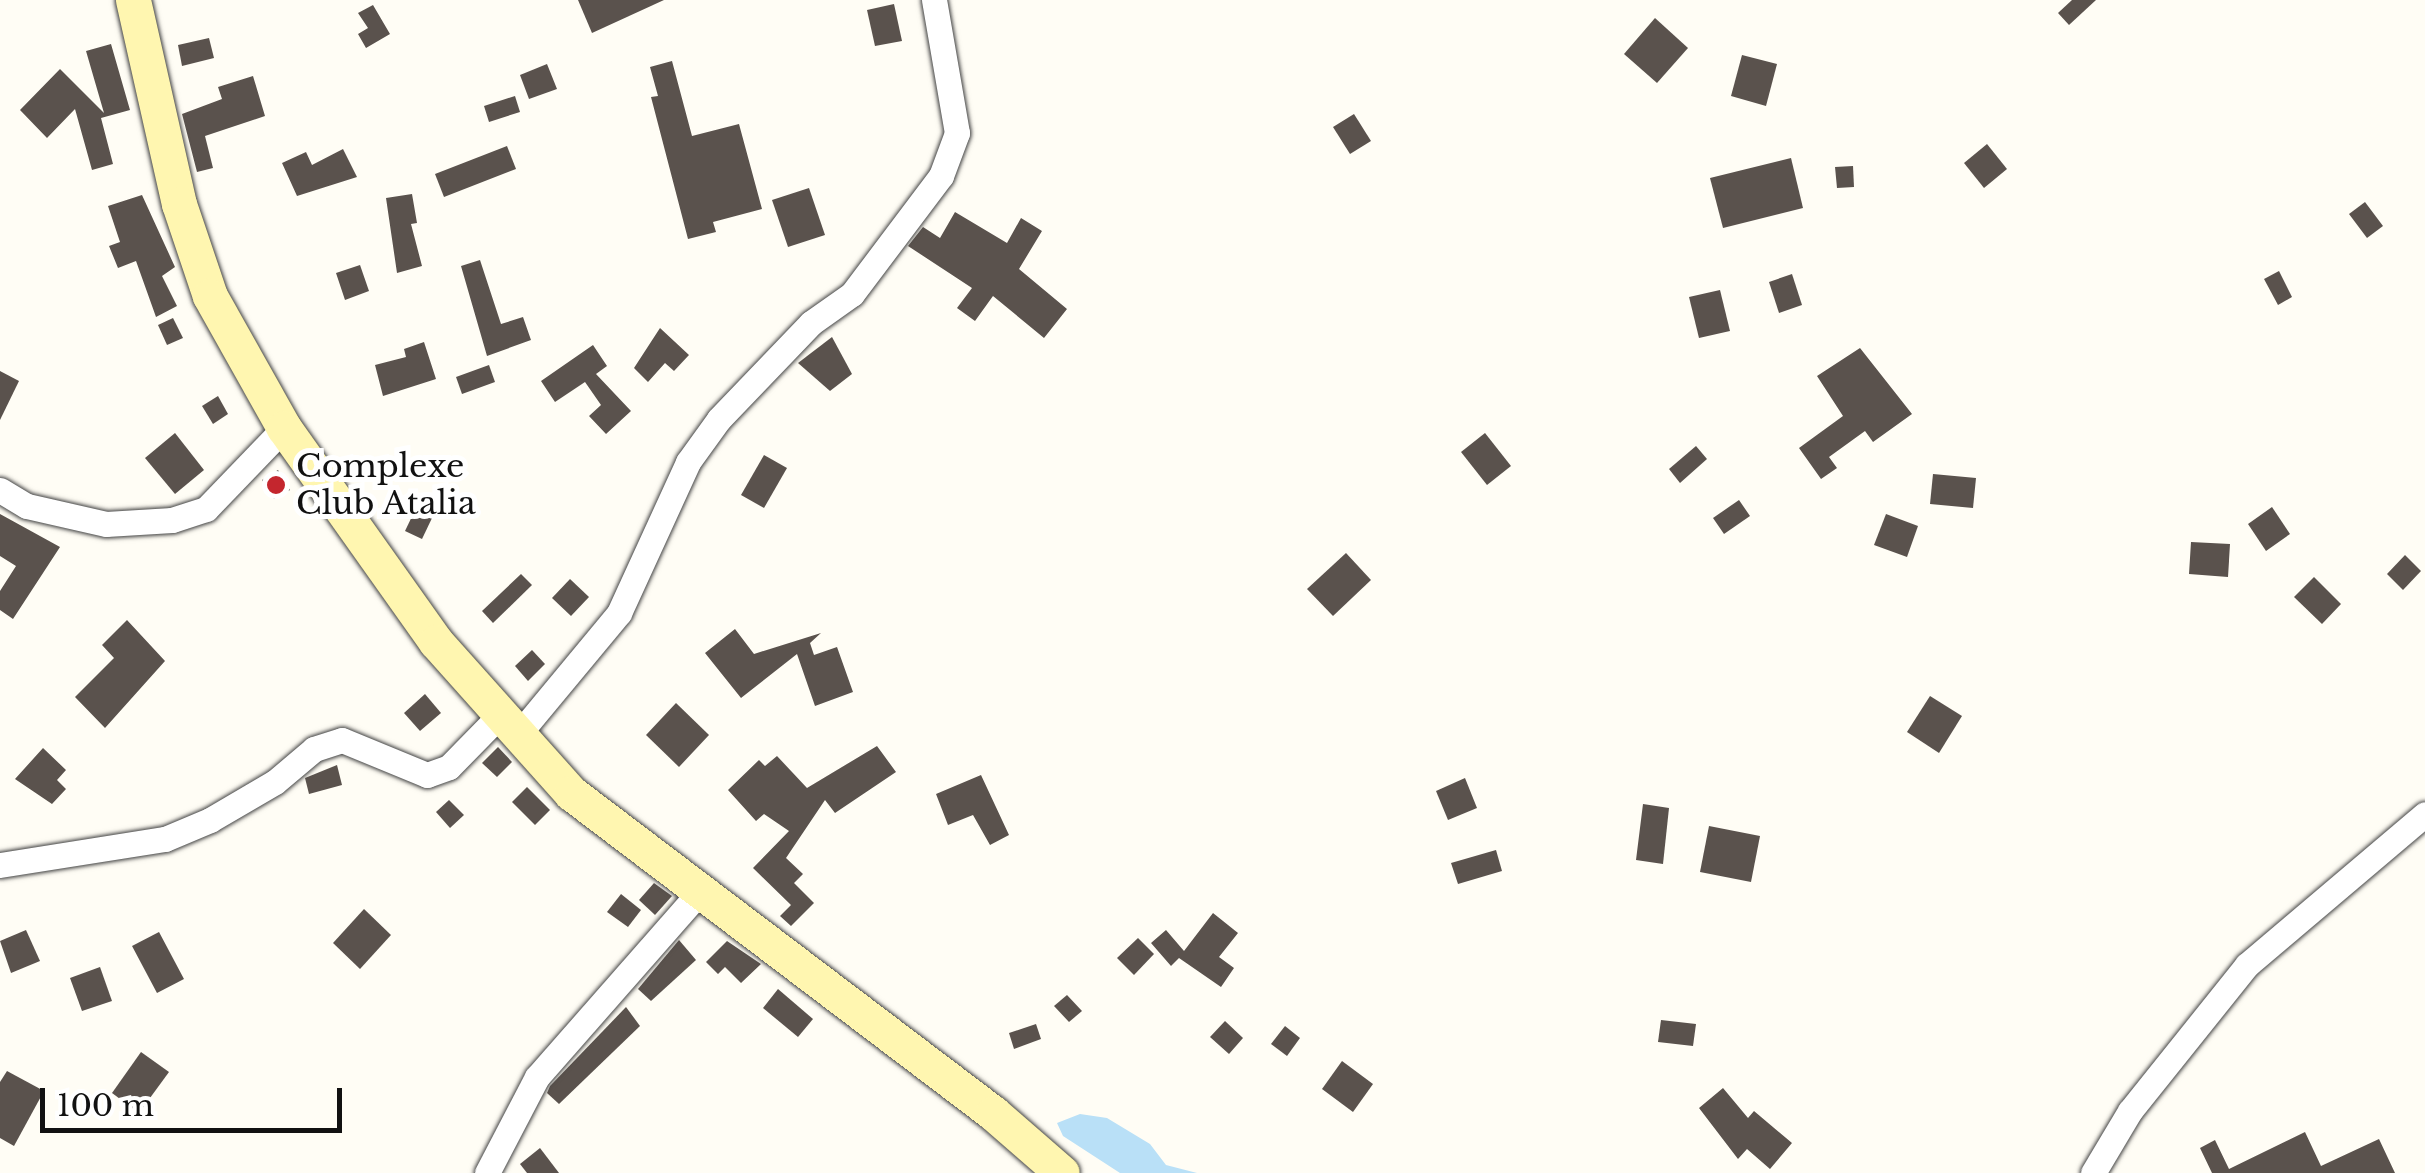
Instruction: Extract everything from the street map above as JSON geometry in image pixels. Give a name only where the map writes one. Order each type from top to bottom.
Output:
[{"type":"street","points":[[133,0],[197,266],[284,428],[376,565],[508,726],[570,792],[698,894],[917,1054],[1062,1173]]},
{"type":"street","points":[[0,865],[165,839],[210,820],[275,782],[314,749],[342,740],[428,775],[449,767],[508,726],[619,613],[688,462],[719,419],[811,324],[852,294],[941,176],[957,133],[934,0]]},
{"type":"street","points":[[0,490],[43,510],[106,524],[149,525],[206,509],[284,428]]},
{"type":"street","points":[[2094,1173],[2130,1111],[2247,965],[2425,814]]},
{"type":"street","points":[[487,1173],[538,1077],[698,894]]},
{"type":"water","points":[[1080,1114],[1107,1118],[1150,1144],[1166,1165],[1197,1173],[1120,1173],[1063,1136],[1057,1123]]},
{"type":"building","points":[[578,0],[664,0],[592,33]]},
{"type":"building","points":[[2072,0],[2096,0],[2069,25],[2058,13]]},
{"type":"building","points":[[894,4],[902,41],[875,46],[867,10]]},
{"type":"building","points":[[373,5],[390,34],[366,48],[358,34],[368,28],[358,13]]},
{"type":"building","points":[[1655,18],[1688,48],[1657,83],[1624,54]]},
{"type":"building","points":[[209,38],[214,58],[182,66],[178,45]]},
{"type":"building","points":[[111,44],[130,110],[101,118],[113,164],[92,170],[75,109],[47,138],[20,110],[60,69],[104,113],[86,51]]},
{"type":"building","points":[[1742,55],[1777,64],[1766,106],[1731,96]]},
{"type":"building","points":[[672,61],[692,136],[739,124],[762,209],[713,222],[716,232],[688,239],[651,97],[658,96],[650,67]]},
{"type":"building","points":[[547,64],[557,89],[529,99],[520,75]]},
{"type":"building","points":[[253,76],[265,116],[205,136],[213,168],[197,172],[182,114],[222,99],[218,87]]},
{"type":"building","points":[[515,96],[520,112],[489,122],[484,106]]},
{"type":"building","points":[[1354,114],[1371,141],[1350,154],[1333,127]]},
{"type":"building","points":[[1987,144],[2007,169],[1984,188],[1964,163]]},
{"type":"building","points":[[507,146],[516,169],[444,197],[435,174]]},
{"type":"building","points":[[343,149],[357,177],[297,196],[282,163],[306,152],[312,165]]},
{"type":"building","points":[[1791,158],[1803,208],[1723,228],[1710,178]]},
{"type":"building","points":[[1853,166],[1854,187],[1837,188],[1835,167]]},
{"type":"building","points":[[809,188],[825,235],[788,247],[772,200]]},
{"type":"building","points":[[412,194],[417,223],[411,224],[422,266],[397,273],[386,198]]},
{"type":"building","points":[[142,195],[175,267],[162,276],[177,306],[156,317],[136,261],[118,268],[109,246],[120,242],[108,206]]},
{"type":"building","points":[[2365,202],[2383,226],[2367,238],[2349,214]]},
{"type":"building","points":[[955,212],[1007,243],[1021,218],[1042,231],[1019,269],[1067,309],[1044,338],[993,296],[975,321],[957,308],[972,288],[908,246],[923,227],[940,238]]},
{"type":"building","points":[[480,260],[501,324],[523,317],[531,340],[487,356],[461,266]]},
{"type":"building","points":[[360,265],[369,291],[345,300],[336,273]]},
{"type":"building","points":[[2279,271],[2292,297],[2278,305],[2264,279]]},
{"type":"building","points":[[1792,274],[1802,305],[1779,313],[1769,282]]},
{"type":"building","points":[[1720,290],[1730,331],[1699,338],[1689,297]]},
{"type":"building","points":[[173,318],[183,338],[167,345],[158,325]]},
{"type":"building","points":[[660,328],[689,355],[674,371],[665,363],[648,382],[634,368]]},
{"type":"building","points":[[832,337],[852,374],[830,391],[798,363]]},
{"type":"building","points":[[424,342],[436,379],[383,396],[375,365],[406,357],[404,349]]},
{"type":"building","points":[[593,345],[607,366],[596,374],[631,411],[606,434],[589,416],[601,405],[585,382],[555,402],[541,381]]},
{"type":"building","points":[[1860,348],[1912,414],[1873,442],[1865,431],[1829,457],[1837,468],[1821,479],[1799,448],[1843,416],[1817,376]]},
{"type":"building","points":[[489,365],[495,382],[462,394],[456,377]]},
{"type":"building","points":[[0,371],[19,381],[0,420]]},
{"type":"building","points":[[218,396],[228,414],[213,424],[202,406]]},
{"type":"building","points":[[175,433],[204,470],[175,494],[145,458]]},
{"type":"building","points":[[1485,433],[1511,466],[1487,485],[1461,452]]},
{"type":"building","points":[[1696,446],[1707,459],[1680,483],[1669,469]]},
{"type":"building","points":[[764,455],[787,468],[764,508],[741,495]]},
{"type":"building","name":"Complexe Club Atalia","points":[[278,470],[290,490],[274,499],[262,480]]},
{"type":"building","points":[[1933,474],[1976,478],[1973,508],[1930,504]]},
{"type":"building","points":[[1739,500],[1750,516],[1724,534],[1713,518]]},
{"type":"building","points":[[2272,507],[2290,534],[2266,551],[2248,524]]},
{"type":"building","points":[[416,508],[433,516],[422,539],[405,531]]},
{"type":"building","points":[[0,514],[60,547],[13,619],[0,610],[0,591],[16,566],[0,556]]},
{"type":"building","points":[[1886,514],[1918,526],[1907,557],[1874,545]]},
{"type":"building","points":[[2191,542],[2230,544],[2228,577],[2189,574]]},
{"type":"building","points":[[1346,553],[1371,580],[1333,616],[1307,589]]},
{"type":"building","points":[[2405,555],[2421,571],[2403,590],[2387,574]]},
{"type":"building","points":[[521,574],[532,585],[493,623],[482,611]]},
{"type":"building","points":[[2314,577],[2341,604],[2322,624],[2294,597]]},
{"type":"building","points":[[570,579],[589,597],[571,616],[552,598]]},
{"type":"building","points":[[127,620],[165,661],[105,728],[75,697],[114,658],[102,645]]},
{"type":"building","points":[[735,629],[754,654],[821,633],[810,643],[814,655],[837,647],[853,692],[815,706],[797,654],[741,698],[705,653]]},
{"type":"building","points":[[532,650],[545,664],[528,681],[515,666]]},
{"type":"building","points":[[425,694],[441,713],[420,731],[404,713]]},
{"type":"building","points":[[1930,696],[1962,716],[1939,753],[1907,732]]},
{"type":"building","points":[[676,703],[709,735],[679,767],[646,735]]},
{"type":"building","points":[[877,746],[896,772],[835,813],[825,800],[786,858],[803,874],[794,883],[814,903],[791,926],[780,916],[791,905],[753,868],[789,831],[764,814],[756,821],[728,790],[759,760],[765,766],[777,756],[807,788]]},
{"type":"building","points":[[498,747],[512,762],[497,777],[482,763]]},
{"type":"building","points":[[43,748],[66,770],[57,780],[66,789],[52,804],[15,779]]},
{"type":"building","points":[[337,765],[342,785],[309,794],[305,778]]},
{"type":"building","points":[[981,775],[1009,835],[990,845],[973,815],[948,825],[936,794]]},
{"type":"building","points":[[1465,778],[1477,808],[1448,820],[1436,791]]},
{"type":"building","points":[[527,787],[550,810],[535,825],[512,802]]},
{"type":"building","points":[[449,800],[464,815],[450,828],[436,812]]},
{"type":"building","points":[[1643,804],[1669,808],[1663,864],[1636,860]]},
{"type":"building","points":[[1709,826],[1760,836],[1751,882],[1700,872]]},
{"type":"building","points":[[1496,850],[1502,871],[1458,884],[1451,863]]},
{"type":"building","points":[[654,883],[672,896],[655,915],[639,900]]},
{"type":"building","points":[[621,894],[641,910],[628,927],[607,912]]},
{"type":"building","points":[[364,909],[391,935],[360,969],[333,943]]},
{"type":"building","points":[[1213,913],[1238,933],[1219,957],[1234,968],[1221,987],[1179,958],[1171,966],[1151,943],[1166,930],[1184,951]]},
{"type":"building","points":[[26,930],[40,961],[11,973],[0,941]]},
{"type":"building","points":[[159,932],[184,979],[157,993],[132,946]]},
{"type":"building","points":[[1138,938],[1154,954],[1134,975],[1117,958]]},
{"type":"building","points":[[679,940],[696,960],[651,1001],[638,989]]},
{"type":"building","points":[[727,941],[761,964],[741,983],[725,967],[718,974],[706,962]]},
{"type":"building","points":[[100,967],[112,1001],[82,1011],[70,978]]},
{"type":"building","points":[[778,989],[813,1019],[798,1037],[763,1008]]},
{"type":"building","points":[[1067,995],[1082,1011],[1069,1022],[1054,1006]]},
{"type":"building","points":[[626,1007],[640,1026],[559,1104],[547,1093],[550,1086]]},
{"type":"building","points":[[1661,1020],[1696,1024],[1693,1046],[1658,1042]]},
{"type":"building","points":[[1225,1021],[1243,1038],[1229,1054],[1210,1037]]},
{"type":"building","points":[[1036,1024],[1041,1039],[1014,1049],[1009,1033]]},
{"type":"building","points":[[1285,1026],[1300,1038],[1287,1056],[1271,1044]]},
{"type":"building","points":[[141,1052],[169,1072],[139,1113],[112,1093]]},
{"type":"building","points":[[1342,1061],[1373,1084],[1353,1112],[1322,1089]]},
{"type":"building","points":[[7,1071],[44,1091],[14,1146],[0,1138],[0,1082]]},
{"type":"building","points":[[1723,1088],[1748,1118],[1754,1111],[1792,1143],[1770,1169],[1747,1149],[1738,1159],[1699,1108]]},
{"type":"building","points":[[2305,1132],[2321,1166],[2379,1139],[2395,1173],[2212,1173],[2200,1148],[2215,1140],[2229,1169]]},
{"type":"building","points":[[540,1148],[559,1173],[527,1173],[520,1164]]},
{"type":"place","name":"Complexe Club Atalia","points":[[276,485]]}]
